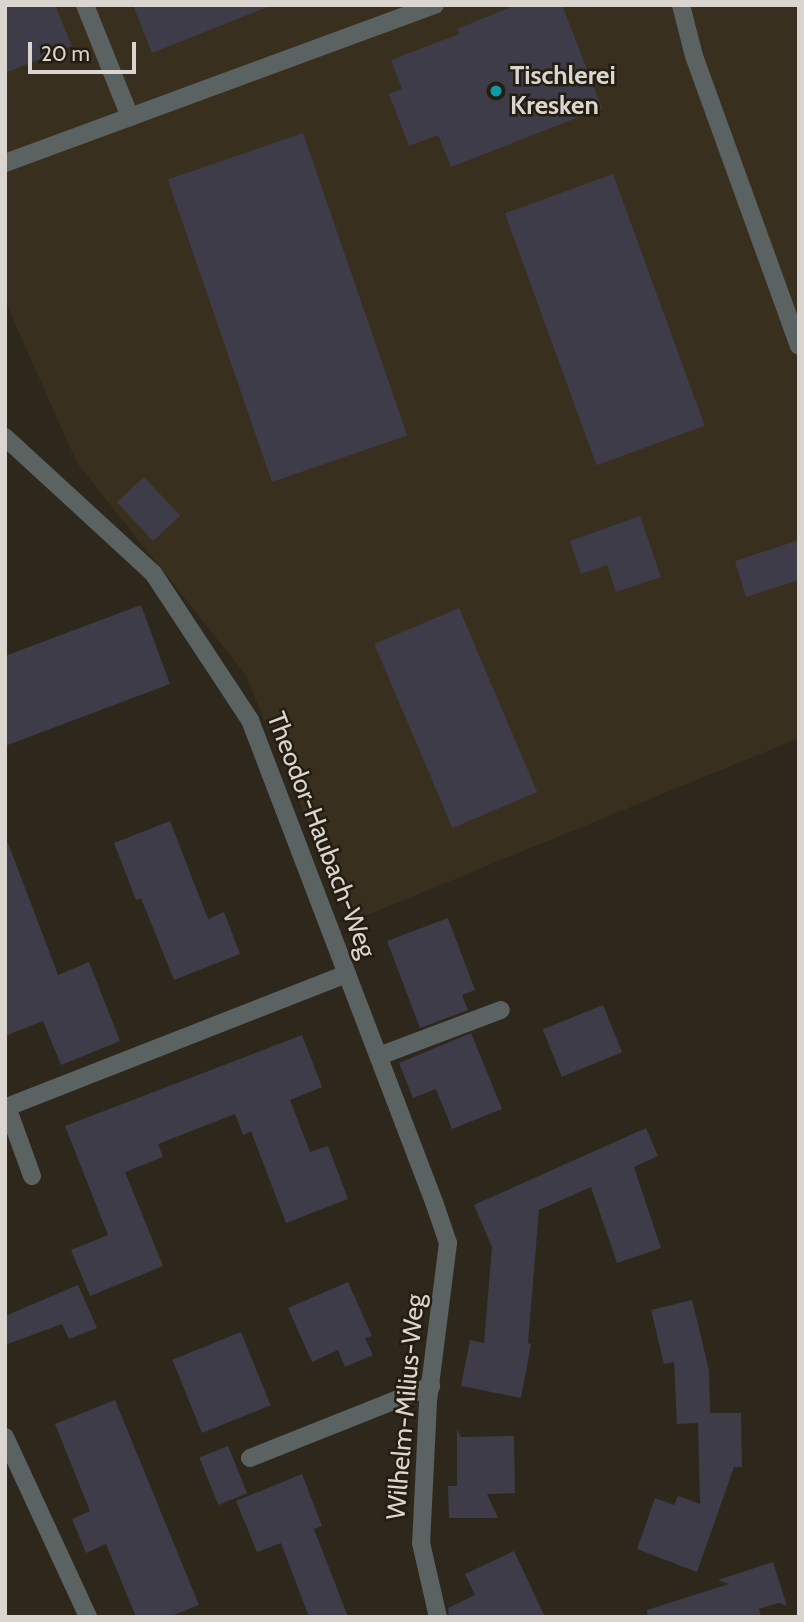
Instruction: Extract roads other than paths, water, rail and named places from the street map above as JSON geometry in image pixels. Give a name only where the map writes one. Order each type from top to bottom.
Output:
[{"type":"street","points":[[85,5],[130,117]]},
{"type":"street","points":[[5,163],[435,5]]},
{"type":"street","points":[[681,5],[694,56],[792,306],[799,346]]},
{"type":"street","name":"Theodor-Haubach-Weg","points":[[5,438],[153,573],[250,720],[434,1202]]},
{"type":"street","points":[[32,1176],[6,1104],[347,974]]},
{"type":"street","points":[[379,1056],[501,1010]]},
{"type":"street","name":"Wilhelm-Milius-Weg","points":[[434,1202],[448,1243],[431,1386],[421,1543],[438,1617]]},
{"type":"street","points":[[250,1458],[431,1386]]},
{"type":"street","points":[[5,1437],[88,1617]]},
{"type":"place","name":"Tischlerei Kresken","points":[[496,91]]}]
